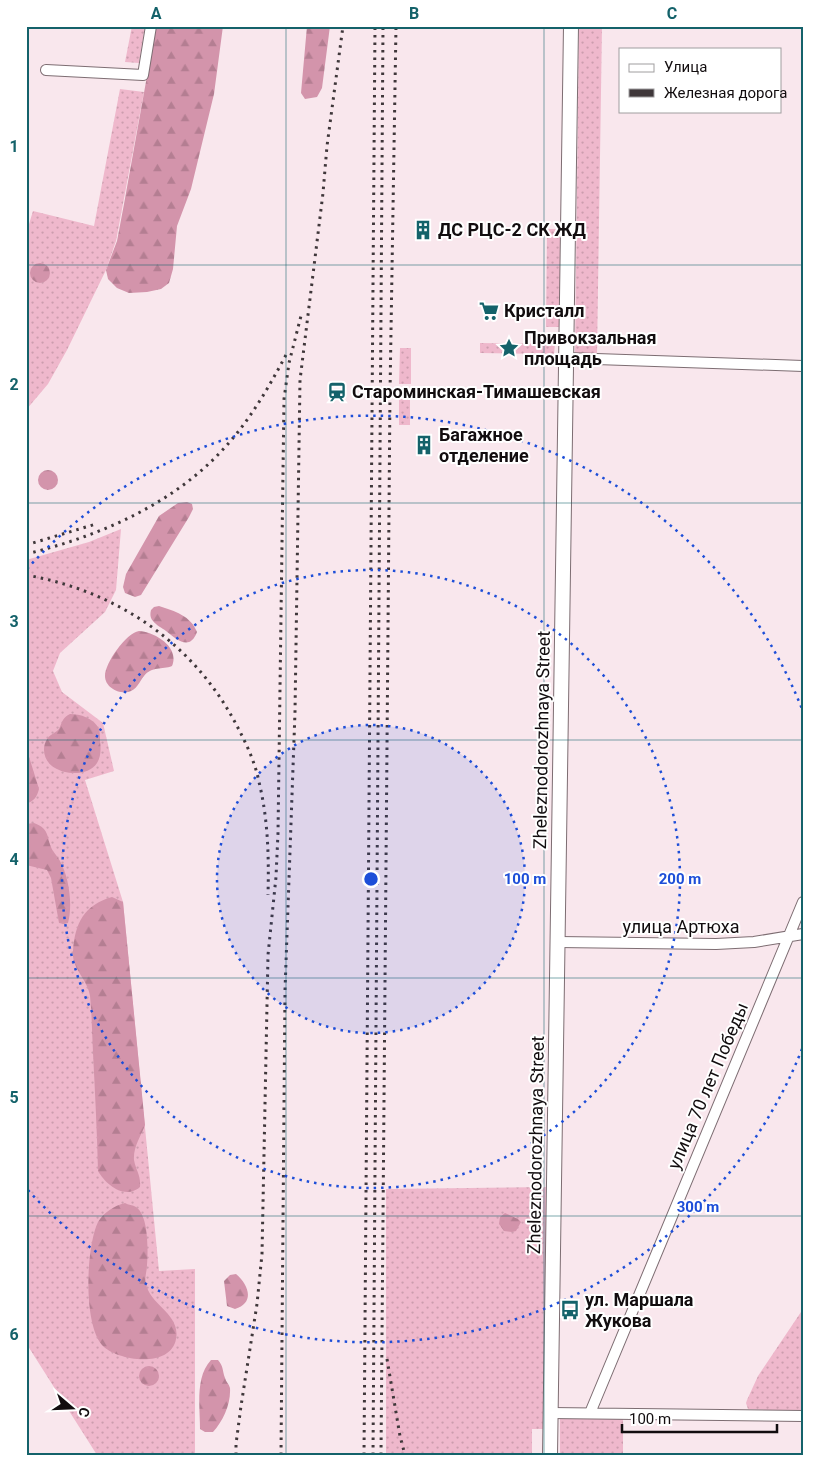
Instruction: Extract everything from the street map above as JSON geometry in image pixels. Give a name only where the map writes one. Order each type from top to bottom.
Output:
[{"type":"main road","name":"Zheleznodorozhnaya Street","points":[[550,1455],[571,26]]},
{"type":"street","points":[[46,70],[143,75],[151,26]]},
{"type":"street","points":[[567,358],[803,366]]},
{"type":"street","name":"улица 70 лет Победы","points":[[590,1413],[803,902]]},
{"type":"street","name":"улица Артюха","points":[[558,942],[716,944],[754,942],[803,934]]},
{"type":"street","points":[[551,1413],[803,1416]]},
{"type":"shaded area","points":[[132,26],[145,26],[139,63],[125,62]]},
{"type":"shaded area","points":[[579,26],[602,26],[597,354],[575,354]]},
{"type":"shaded area","points":[[120,89],[144,92],[116,241],[106,270],[67,350],[48,384],[26,410],[26,234],[33,211],[94,226]]},
{"type":"shaded area","points":[[547,229],[562,229],[562,327],[546,327]]},
{"type":"shaded area","points":[[480,343],[555,344],[554,354],[480,353]]},
{"type":"shaded area","points":[[400,348],[411,348],[411,384],[399,384]]},
{"type":"shaded area","points":[[399,395],[410,395],[410,425],[399,425]]},
{"type":"shaded area","points":[[121,529],[116,590],[105,612],[60,653],[53,671],[62,692],[103,723],[114,771],[85,780],[123,902],[159,1271],[195,1269],[195,1455],[97,1455],[26,1343],[26,560],[89,542]]},
{"type":"shaded area","points":[[548,1187],[544,1429],[532,1429],[532,1455],[386,1455],[386,1189]]},
{"type":"shaded area","points":[[803,1309],[803,1412],[748,1409],[746,1403],[758,1376]]},
{"type":"shaded area","points":[[560,1419],[623,1419],[623,1455],[560,1455]]},
{"type":"green space","points":[[156,26],[223,26],[214,94],[191,189],[177,226],[173,269],[169,283],[161,289],[129,293],[117,288],[108,279],[106,270],[117,241]]},
{"type":"green space","points":[[307,26],[330,26],[322,88],[317,97],[305,99],[301,93]]},
{"type":"green space","points":[[40,263],[47,266],[50,273],[47,280],[40,283],[33,280],[30,273],[33,266]]},
{"type":"green space","points":[[48,470],[55,473],[58,480],[55,487],[48,490],[41,487],[38,480],[41,473]]},
{"type":"green space","points":[[187,502],[192,504],[193,509],[141,595],[135,597],[125,593],[123,587],[126,574],[159,516],[178,503]]},
{"type":"green space","points":[[159,606],[176,612],[191,622],[197,632],[191,641],[183,642],[174,638],[151,619],[151,610]]},
{"type":"green space","points":[[139,631],[152,634],[169,647],[174,659],[172,666],[150,671],[136,688],[131,691],[116,691],[106,680],[108,664],[117,649],[128,637]]},
{"type":"green space","points":[[70,714],[90,719],[97,725],[99,730],[101,749],[98,761],[89,770],[83,772],[71,773],[60,770],[48,762],[44,751],[47,739],[59,729],[64,718]]},
{"type":"green space","points":[[26,747],[39,789],[35,798],[26,804]]},
{"type":"green space","points":[[34,823],[46,831],[51,847],[66,875],[70,900],[68,923],[59,923],[51,878],[47,870],[26,865],[26,824]]},
{"type":"green space","points":[[112,897],[123,902],[145,1125],[134,1155],[140,1187],[128,1192],[111,1186],[98,1171],[90,996],[73,957],[76,932],[83,916],[94,905]]},
{"type":"green space","points":[[125,1203],[136,1207],[143,1218],[147,1243],[146,1284],[153,1298],[170,1316],[176,1330],[176,1339],[172,1349],[164,1355],[154,1358],[130,1358],[109,1351],[102,1345],[92,1320],[88,1285],[94,1234],[98,1222],[106,1212]]},
{"type":"green space","points":[[505,1213],[521,1222],[516,1231],[504,1231],[499,1224],[500,1217]]},
{"type":"green space","points":[[236,1274],[247,1288],[248,1298],[245,1303],[235,1309],[227,1306],[224,1281],[230,1275]]},
{"type":"green space","points":[[211,1360],[218,1360],[221,1365],[230,1388],[230,1394],[226,1412],[220,1423],[213,1432],[205,1432],[200,1429],[200,1384],[206,1367]]},
{"type":"green space","points":[[149,1366],[156,1369],[159,1376],[156,1383],[149,1386],[142,1383],[139,1376],[142,1369]]},
{"type":"railway","points":[[281,1455],[285,990],[295,712],[300,380],[343,26]]},
{"type":"railway","points":[[364,1455],[375,26]]},
{"type":"railway","points":[[373,1455],[383,26]]},
{"type":"railway","points":[[381,1455],[390,392],[396,26]]},
{"type":"railway","points":[[236,1455],[262,1254],[268,955],[276,877],[278,833],[284,399],[289,363],[302,312]]},
{"type":"railway","points":[[26,554],[82,538],[109,527],[161,500],[185,484],[207,466],[245,423],[260,401],[287,353]]},
{"type":"railway","points":[[26,545],[96,524]]},
{"type":"railway","points":[[26,575],[59,583],[91,594],[121,608],[150,625],[199,670],[219,696],[244,739],[257,775],[266,824],[268,895]]},
{"type":"railway","points":[[387,1359],[405,1455]]},
{"type":"place","name":"ДС РЦС-2 СК ЖД","points":[[423,230]]},
{"type":"place","name":"Кристалл","points":[[489,311]]},
{"type":"place","name":"Привокзальная площадь","points":[[509,348]]},
{"type":"place","name":"Староминская-Тимашевская","points":[[337,392]]},
{"type":"place","name":"Багажное отделение","points":[[424,445]]},
{"type":"place","name":"ул. Маршала Жукова","points":[[570,1310]]}]
